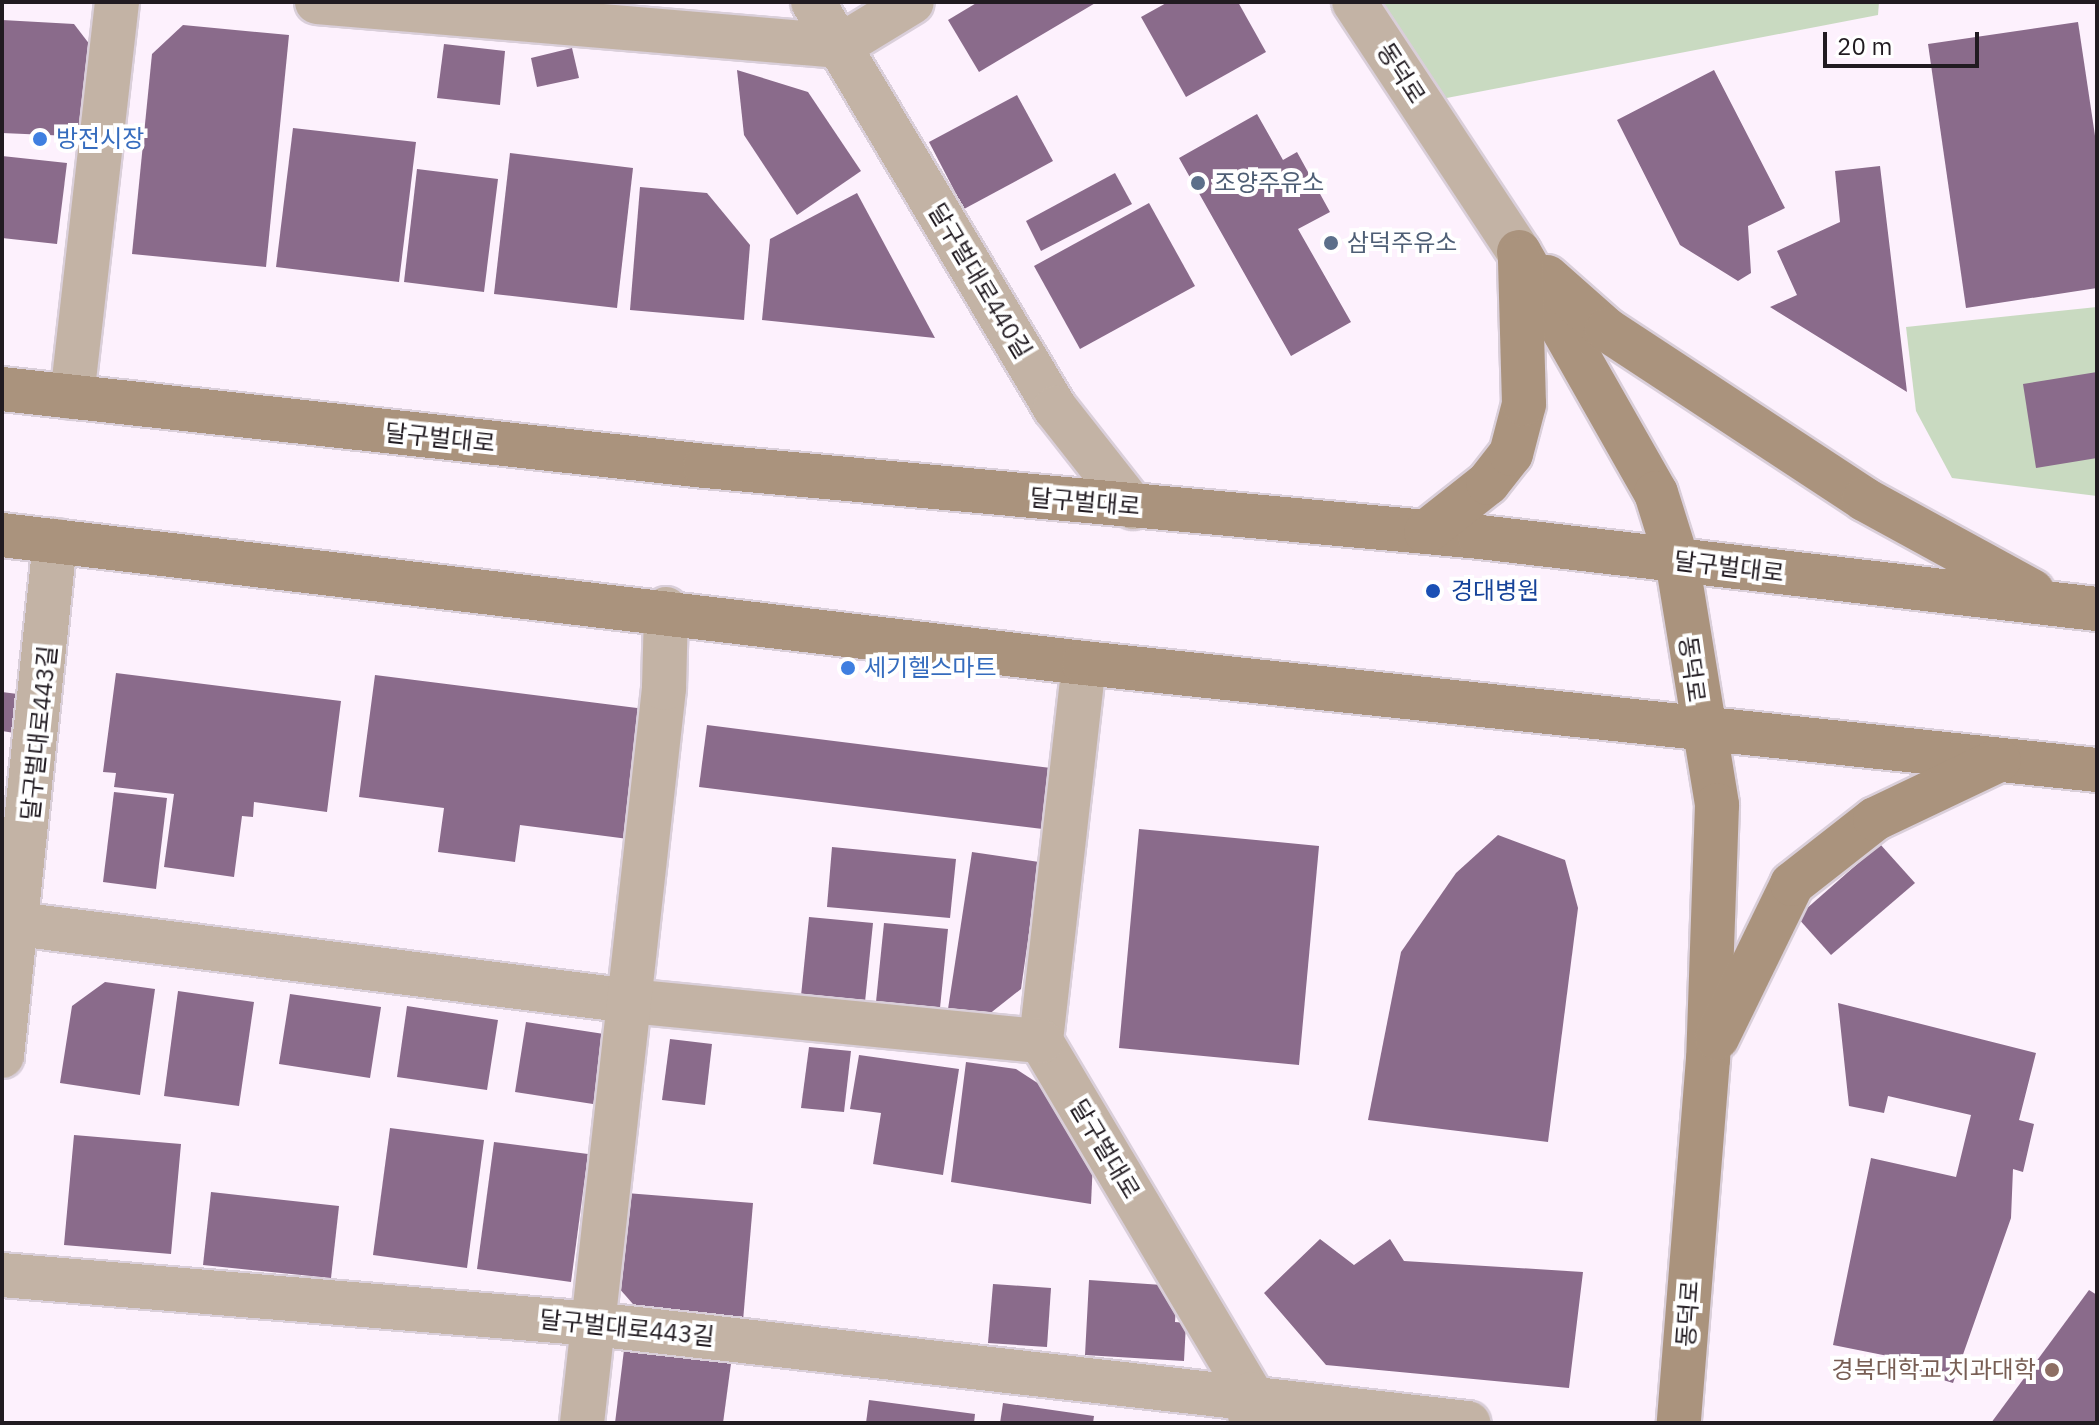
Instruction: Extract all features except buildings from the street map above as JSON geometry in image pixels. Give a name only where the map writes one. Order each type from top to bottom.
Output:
[{"type":"main road","points":[[1426,532],[1488,483],[1511,454],[1524,404],[1519,252]]},
{"type":"main road","points":[[1519,252],[1607,330],[1850,490],[2078,606]]},
{"type":"main road","name":"동덕로","points":[[1519,252],[1656,493],[1677,560],[1700,725],[1717,805],[1708,1059],[1679,1423]]},
{"type":"main road","name":"달구벌대로","points":[[2,389],[1133,507],[1426,532],[2078,606]]},
{"type":"main road","points":[[2,535],[666,609],[1084,663],[1700,725],[2097,770]]},
{"type":"main road","points":[[1708,1059],[1792,884],[1875,819],[1999,760]]},
{"type":"street","points":[[72,397],[117,2]]},
{"type":"street","points":[[317,2],[840,46],[912,2]]},
{"type":"street","name":"달구벌대로440길","points":[[813,2],[1055,408],[1133,507]]},
{"type":"street","name":"동덕로","points":[[1354,2],[1519,252]]},
{"type":"street","name":"달구벌대로443길","points":[[2,1056],[55,541]]},
{"type":"street","points":[[582,1423],[630,1001],[666,609]]},
{"type":"street","points":[[17,924],[630,1001],[1041,1041],[1084,663]]},
{"type":"street","name":"달구벌대로","points":[[1041,1041],[1250,1408]]},
{"type":"street","name":"달구벌대로443길","points":[[2,1275],[593,1324],[1250,1408]]},
{"type":"street","points":[[1250,1408],[1468,1423]]},
{"type":"green space","points":[[1362,2],[1879,2],[1878,15],[1431,101]]},
{"type":"green space","points":[[2097,307],[2097,496],[1952,478],[1916,411],[1906,327]]},
{"type":"place","name":"방전시장","points":[[40,139]]},
{"type":"place","name":"조양주유소","points":[[1198,183]]},
{"type":"place","name":"삼덕주유소","points":[[1331,243]]},
{"type":"place","name":"경대병원","points":[[1433,591]]},
{"type":"place","name":"세기헬스마트","points":[[848,668]]},
{"type":"place","name":"경북대학교 치과대학","points":[[2052,1370]]}]
